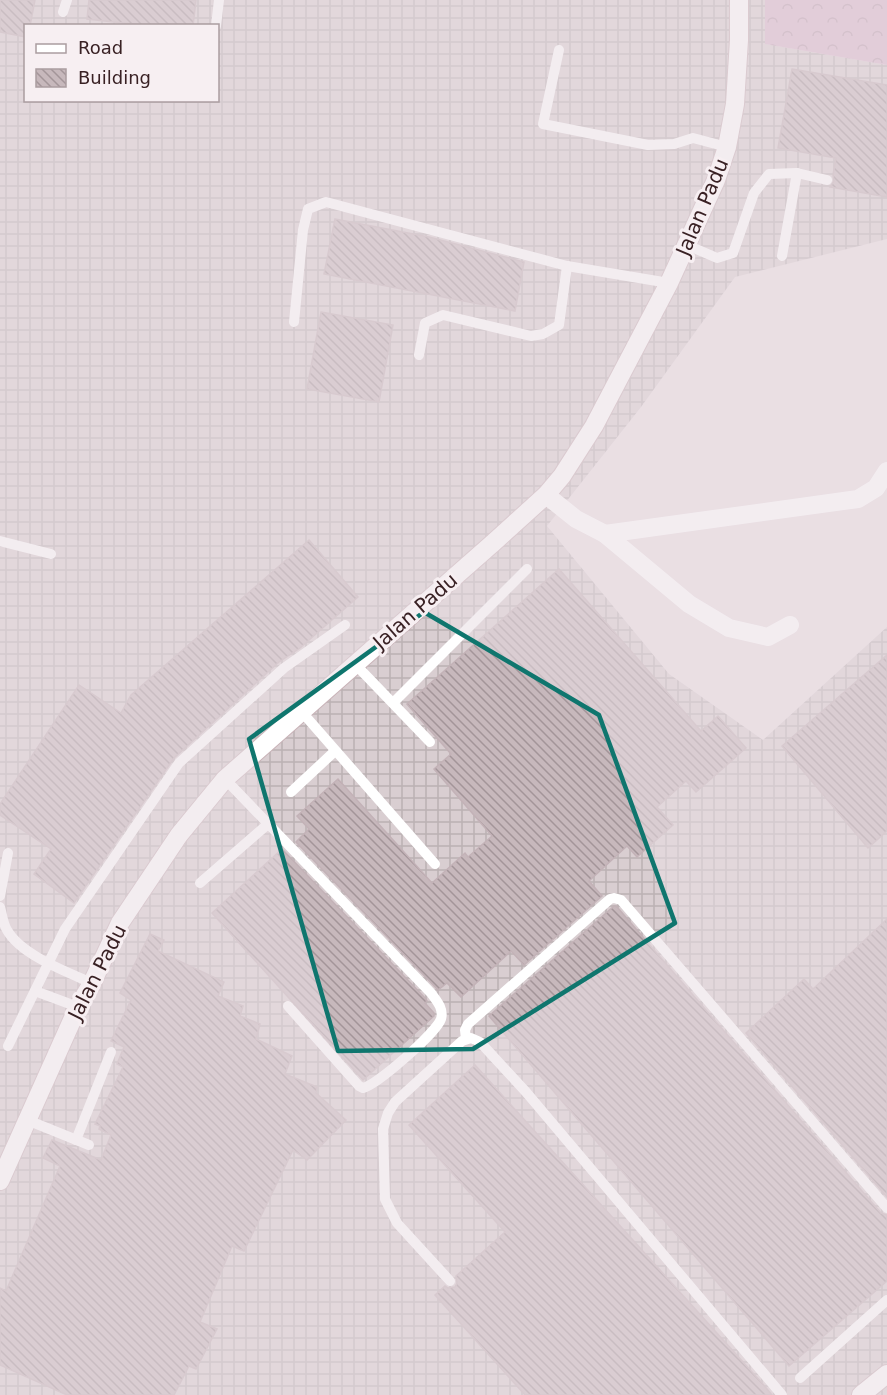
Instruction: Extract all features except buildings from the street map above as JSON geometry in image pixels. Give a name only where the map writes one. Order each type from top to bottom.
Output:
[{"type":"street","name":"Jalan Padu","points":[[0,1181],[78,1007],[92,984],[120,923],[179,835],[225,779],[546,495],[562,477],[594,426],[669,283],[716,180],[727,147],[735,104],[739,0]]},
{"type":"street","points":[[605,534],[836,504],[881,490],[887,471]]},
{"type":"street","points":[[546,495],[576,519],[605,534],[689,604],[729,628],[768,637],[790,625]]},
{"type":"street","points":[[861,1395],[887,1374]]},
{"type":"lane","points":[[63,12],[67,0]]},
{"type":"lane","points":[[216,24],[219,0]]},
{"type":"lane","points":[[559,50],[543,124],[648,145],[674,144],[693,138],[727,147]]},
{"type":"lane","points":[[782,256],[797,173]]},
{"type":"lane","points":[[687,245],[717,258],[733,253],[754,193],[769,174],[797,173],[827,180]]},
{"type":"lane","points":[[294,322],[303,230],[308,209],[326,202],[567,266],[669,283]]},
{"type":"lane","points":[[419,354],[425,323],[443,315],[531,336],[543,334],[559,325],[567,266]]},
{"type":"lane","points":[[0,541],[51,554]]},
{"type":"lane","points":[[393,703],[526,569]]},
{"type":"lane","points":[[8,1046],[65,929],[179,763],[284,668],[345,625]]},
{"type":"lane","points":[[355,663],[430,742]]},
{"type":"lane","points":[[301,711],[435,864]]},
{"type":"lane","points":[[291,792],[335,751]]},
{"type":"lane","points":[[225,779],[431,993],[440,1006],[441,1018],[428,1037],[374,1083],[363,1088],[288,1006]]},
{"type":"lane","points":[[200,883],[268,824]]},
{"type":"lane","points":[[0,896],[8,853]]},
{"type":"lane","points":[[466,1039],[465,1030],[468,1024],[610,899],[621,900],[887,1208]]},
{"type":"lane","points":[[0,907],[7,931],[24,949],[48,964],[92,984]]},
{"type":"lane","points":[[35,992],[78,1007]]},
{"type":"lane","points":[[450,1281],[397,1223],[385,1198],[383,1129],[388,1113],[395,1102],[466,1039],[471,1038],[480,1042],[526,1092],[782,1395]]},
{"type":"lane","points":[[76,1140],[111,1052]]},
{"type":"lane","points":[[27,1120],[88,1145]]},
{"type":"lane","points":[[800,1378],[887,1300]]},
{"type":"highlighted area","points":[[424,612],[599,715],[675,923],[473,1049],[338,1051],[249,739]]},
{"type":"shaded area","points":[[0,0],[765,0],[766,44],[887,65],[887,239],[735,277],[641,407],[547,526],[669,674],[763,740],[887,627],[887,1395],[0,1395]]},
{"type":"green space","points":[[765,0],[887,0],[887,65],[765,44]]}]
